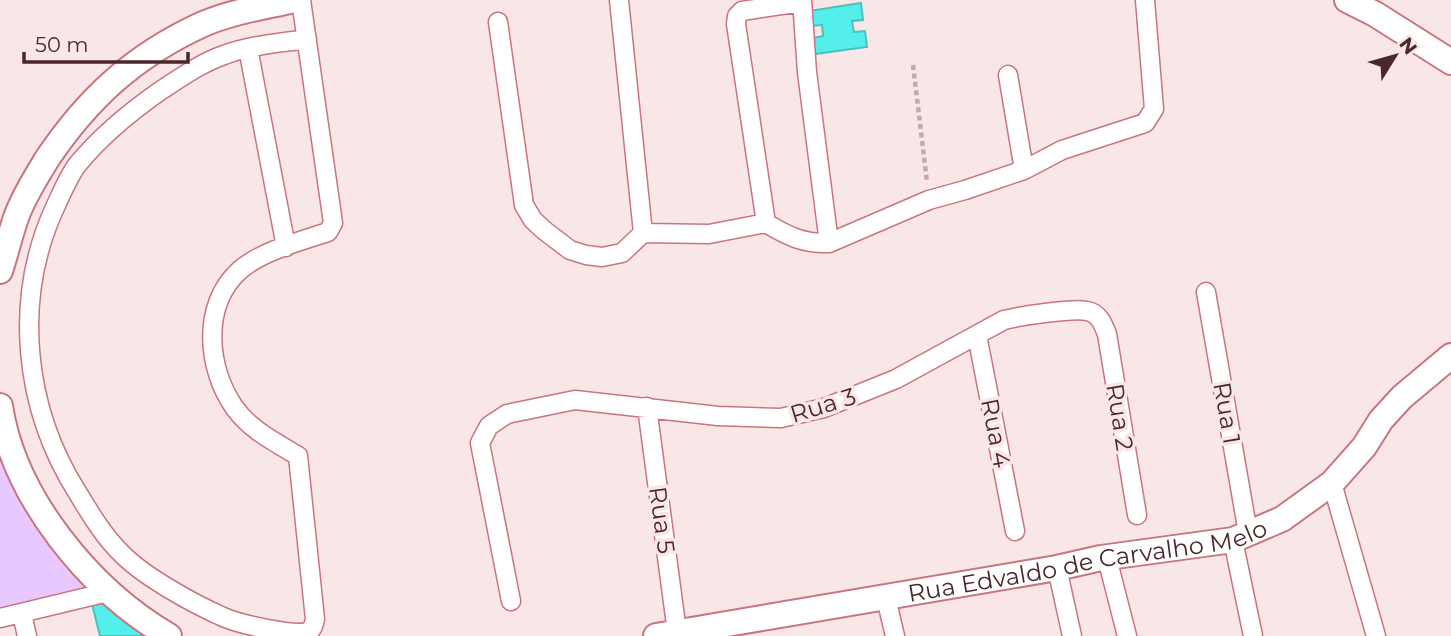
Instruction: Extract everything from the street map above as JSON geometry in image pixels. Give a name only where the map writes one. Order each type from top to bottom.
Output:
[{"type":"street","points":[[0,271],[18,213],[37,176],[65,132],[88,104],[116,78],[146,54],[204,24],[294,0]]},
{"type":"street","points":[[301,0],[307,39],[332,223],[328,232],[254,260],[230,281],[213,324],[212,357],[235,408],[253,428],[298,456],[315,619],[313,628],[307,634],[297,635],[281,634],[223,617],[171,589],[123,555],[92,516],[62,469],[33,385],[28,349],[30,310],[39,255],[48,222],[76,166],[115,126],[145,101],[201,65],[225,54],[248,48],[307,39]]},
{"type":"street","points":[[619,0],[643,233]]},
{"type":"street","points":[[498,22],[524,205],[533,220],[570,250],[602,257],[622,253],[643,233],[709,234],[766,223],[794,239],[814,244],[829,243],[929,200],[1024,170],[1062,150],[1145,122],[1154,109],[1145,0]]},
{"type":"street","points":[[1347,0],[1377,7],[1451,62]]},
{"type":"street","points":[[766,223],[736,24],[737,16],[742,11],[802,1],[807,72],[829,243]]},
{"type":"street","points":[[248,48],[286,247]]},
{"type":"street","points":[[1008,75],[1024,170]]},
{"type":"street","name":"Rua 1","points":[[1206,292],[1253,636]]},
{"type":"street","name":"Rua 3","points":[[511,601],[480,443],[489,426],[506,414],[575,400],[718,416],[781,418],[824,408],[896,379],[1004,320],[1088,310],[1101,319]]},
{"type":"street","name":"Rua 2","points":[[1101,319],[1107,334],[1136,515]]},
{"type":"street","name":"Rua 4","points":[[977,335],[1015,531]]},
{"type":"street","name":"Rua Edvaldo de Carvalho Melo","points":[[666,634],[729,630],[1012,574],[1240,537],[1282,519],[1332,483],[1402,397],[1451,356]]},
{"type":"street","points":[[0,406],[10,444],[47,520],[67,548],[108,592],[143,620],[169,636]]},
{"type":"street","name":"Rua 5","points":[[647,407],[666,634]]},
{"type":"street","points":[[1332,483],[1376,636]]},
{"type":"street","points":[[1107,558],[1127,636]]},
{"type":"street","points":[[1057,568],[1072,636]]},
{"type":"street","points":[[0,618],[108,592]]},
{"type":"street","points":[[886,598],[895,636]]},
{"type":"street","points":[[22,614],[27,636]]},
{"type":"path","points":[[913,65],[929,200]]},
{"type":"shaded area","points":[[0,406],[10,444],[108,592],[0,618]]},
{"type":"building","points":[[861,3],[863,20],[852,21],[854,32],[865,31],[867,47],[815,54],[813,38],[823,36],[822,25],[811,26],[809,11]]},
{"type":"building","points":[[90,596],[143,620],[145,636],[100,636]]}]
